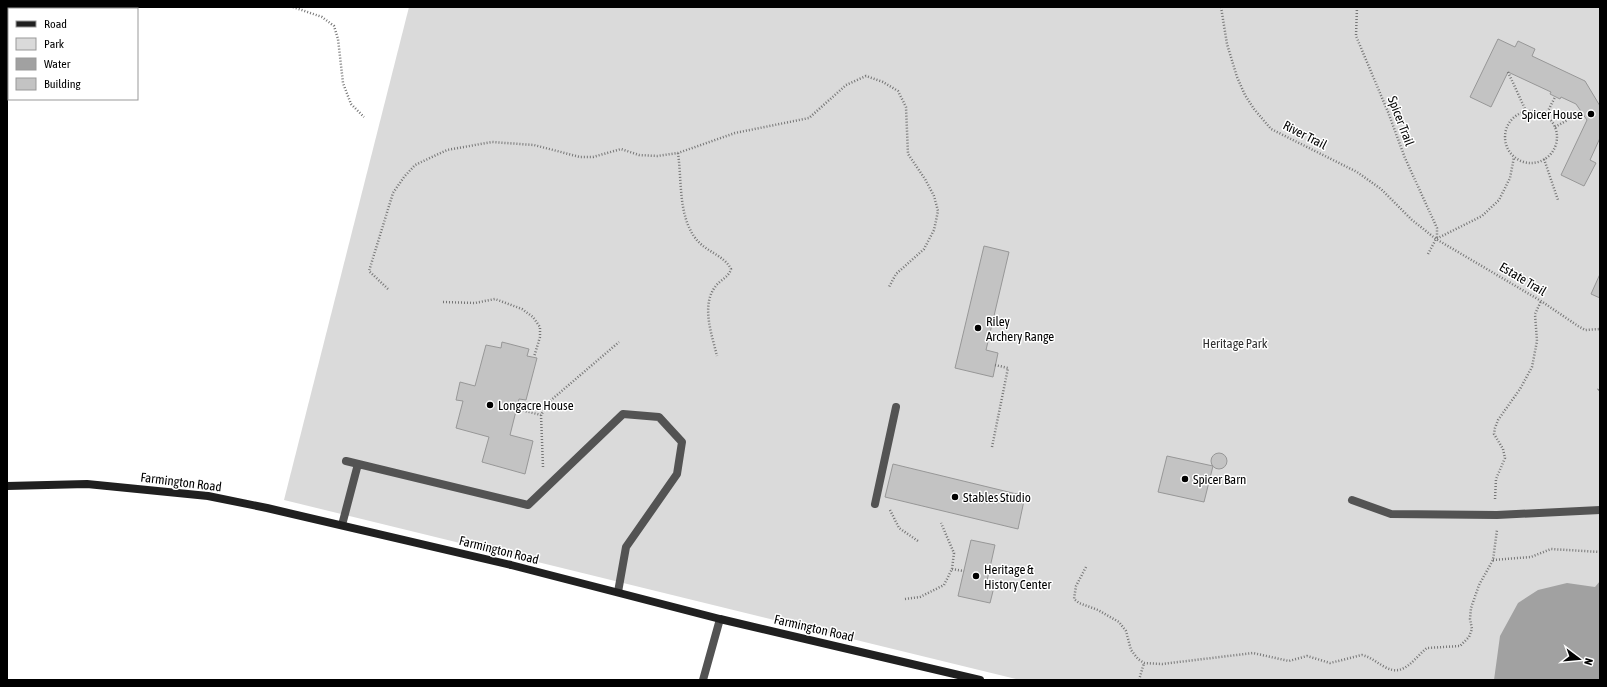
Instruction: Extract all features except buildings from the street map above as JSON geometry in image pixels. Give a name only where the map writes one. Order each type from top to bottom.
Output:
[{"type":"street","points":[[875,504],[896,407]]},
{"type":"street","points":[[346,461],[528,505],[623,414],[659,417],[682,442],[677,474],[626,547],[618,592]]},
{"type":"street","points":[[342,525],[358,464]]},
{"type":"street","name":"Farmington Road","points":[[7,486],[87,484],[208,496],[342,525],[618,592],[720,619],[980,680]]},
{"type":"street","points":[[1352,500],[1391,514],[1496,515],[1595,509],[1600,510]]},
{"type":"street","points":[[703,680],[720,619]]},
{"type":"path","points":[[293,7],[322,17],[334,26],[338,39],[343,83],[351,104],[364,117]]},
{"type":"path","name":"River Trail","points":[[1221,7],[1227,44],[1237,77],[1245,95],[1254,109],[1271,129],[1357,172],[1381,189],[1412,220],[1436,239]]},
{"type":"path","name":"Spicer Trail","points":[[1357,7],[1356,36],[1388,112],[1405,158],[1438,228],[1436,239]]},
{"type":"path","points":[[1508,72],[1526,111]]},
{"type":"path","points":[[388,289],[370,271],[393,192],[415,165],[431,156],[447,150],[492,142],[534,145],[580,157],[593,157],[621,149],[639,155],[651,156],[678,153],[735,133],[810,118],[846,85],[866,76],[884,82],[898,91],[906,107],[908,154],[925,179],[934,196],[938,211],[934,230],[924,249],[896,274],[889,287]]},
{"type":"path","points":[[1546,115],[1555,97]]},
{"type":"path","points":[[1526,111],[1540,112],[1546,115],[1555,127],[1557,141],[1550,155],[1544,159],[1528,163],[1514,157],[1508,150],[1504,134],[1512,119],[1518,114],[1526,111]]},
{"type":"path","points":[[1555,127],[1580,113]]},
{"type":"path","points":[[678,153],[683,203],[688,223],[696,239],[707,250],[724,259],[731,269],[730,274],[717,284],[712,292],[709,306],[710,326],[717,356]]},
{"type":"path","points":[[1428,254],[1436,239],[1482,216],[1499,200],[1510,178],[1514,157]]},
{"type":"path","points":[[1544,159],[1558,200]]},
{"type":"path","name":"Estate Trail","points":[[1436,239],[1541,301],[1585,330],[1600,329]]},
{"type":"path","points":[[443,302],[475,302],[496,299],[522,309],[533,317],[540,327],[540,337],[534,358]]},
{"type":"path","points":[[1086,568],[1076,586],[1074,599],[1079,603],[1098,610],[1119,622],[1126,631],[1131,650],[1138,659],[1144,663],[1162,664],[1253,653],[1289,661],[1307,656],[1330,663],[1362,655],[1391,671],[1402,670],[1413,662],[1427,648],[1460,646],[1465,643],[1469,637],[1472,629],[1470,619],[1471,608],[1479,585],[1493,560],[1497,531],[1494,488],[1498,472],[1505,458],[1503,449],[1494,434],[1495,428],[1498,420],[1520,389],[1532,367],[1537,341],[1535,314],[1541,301]]},
{"type":"path","points":[[543,492],[542,415],[550,401],[618,342]]},
{"type":"path","points":[[992,447],[1008,368],[995,365]]},
{"type":"path","points":[[517,409],[542,415]]},
{"type":"path","points":[[875,504],[888,507],[899,528],[918,541]]},
{"type":"path","points":[[905,598],[920,597],[944,585],[952,569],[954,553],[941,523]]},
{"type":"path","points":[[1493,560],[1531,557],[1551,549],[1600,552]]},
{"type":"path","points":[[952,569],[964,571]]},
{"type":"path","points":[[1139,680],[1144,663]]},
{"type":"green space","name":"Heritage Park","points":[[409,7],[1600,7],[1600,680],[1020,680],[284,500]]},
{"type":"water","points":[[1600,581],[1600,680],[1494,680],[1500,636],[1518,603],[1538,590],[1567,583],[1595,587]]},
{"type":"place","name":"Spicer House","points":[[1591,114]]},
{"type":"place","name":"Riley Archery Range","points":[[978,328]]},
{"type":"place","name":"Longacre House","points":[[490,405]]},
{"type":"place","name":"Spicer Barn","points":[[1185,479]]},
{"type":"place","name":"Stables Studio","points":[[955,497]]},
{"type":"place","name":"Heritage & History Center","points":[[976,576]]}]
